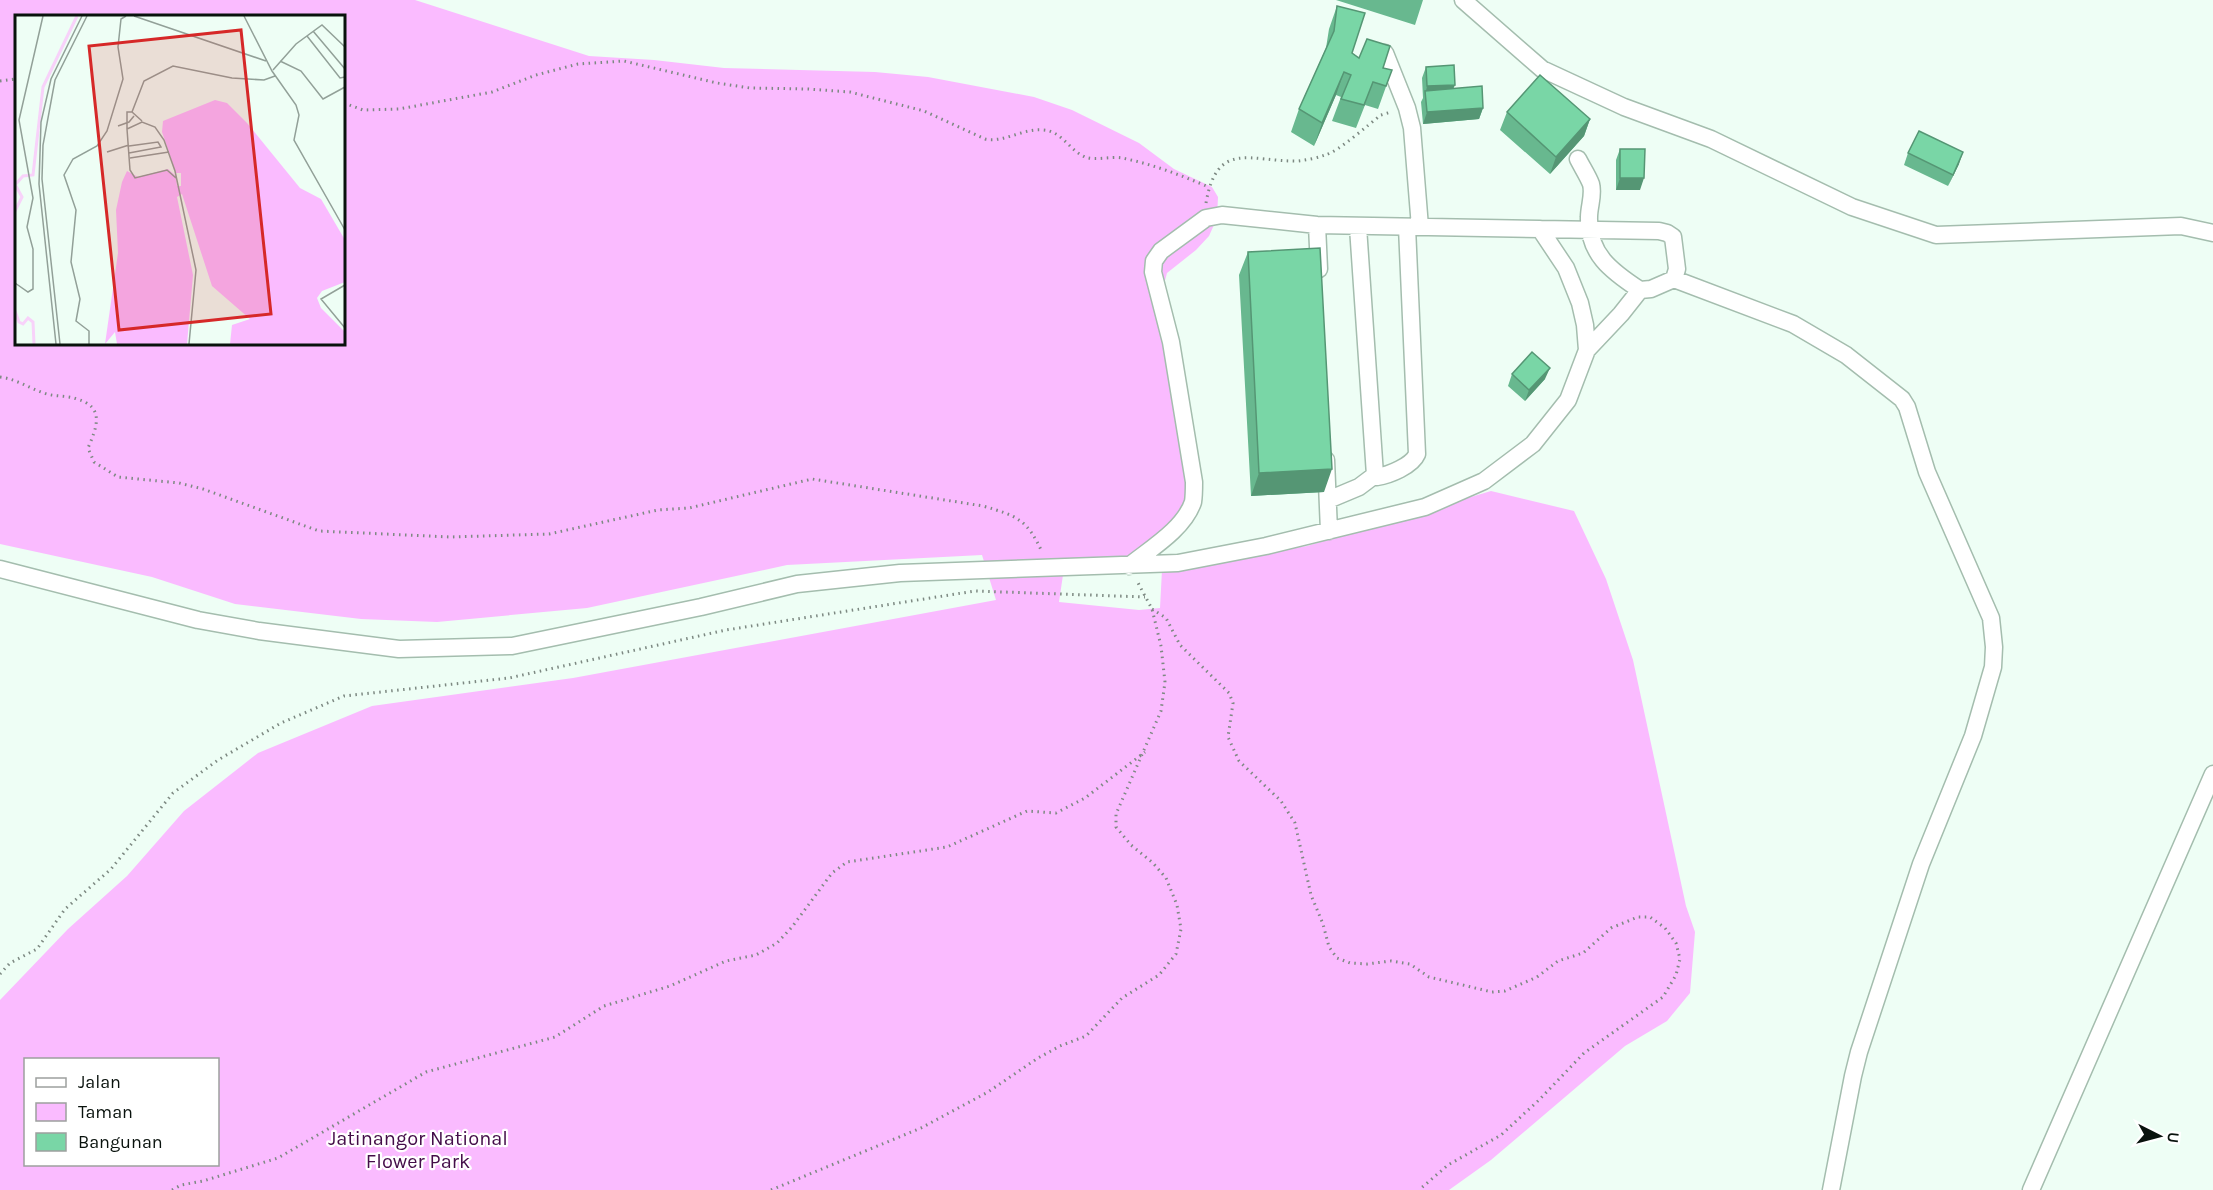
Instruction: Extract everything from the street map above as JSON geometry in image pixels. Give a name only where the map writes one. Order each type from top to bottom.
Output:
[{"type":"street","points":[[1463,0],[1542,69],[1624,107],[1711,139],[1852,207],[1936,235],[2181,226],[2213,233]]},
{"type":"street","points":[[1375,475],[1380,477],[1410,463],[1417,454],[1412,128],[1407,108],[1385,53]]},
{"type":"street","points":[[1578,159],[1591,184],[1592,199],[1589,216],[1593,247],[1616,275],[1640,290],[1651,289],[1674,279],[1793,324],[1846,355],[1902,399],[1907,407],[1927,472],[1988,610],[1994,632],[1993,668],[1973,736],[1945,802],[1894,941],[1859,1052],[1831,1190]]},
{"type":"street","points":[[1129,566],[1184,517],[1193,501],[1194,482],[1171,342],[1153,272],[1154,261],[1161,251],[1206,218],[1222,215],[1358,227],[1590,229],[1667,233],[1673,237],[1674,243],[1677,269],[1674,279]]},
{"type":"street","points":[[1317,225],[1320,285]]},
{"type":"street","points":[[1358,227],[1375,475]]},
{"type":"street","points":[[1540,229],[1566,268],[1580,303],[1587,350]]},
{"type":"street","points":[[0,569],[198,620],[260,632],[399,649],[512,646],[700,607],[797,584],[900,573],[1178,563],[1329,531],[1425,507],[1484,481],[1533,444],[1568,400],[1587,350],[1640,290]]},
{"type":"street","points":[[1326,441],[1329,531]]},
{"type":"street","points":[[1328,500],[1359,487],[1375,475]]},
{"type":"street","points":[[2031,1190],[2213,774]]},
{"type":"path","points":[[345,104],[363,110],[399,109],[492,92],[536,75],[578,64],[624,61],[717,83],[750,88],[850,92],[924,111],[994,141],[1014,134],[1042,129],[1058,134],[1085,157],[1120,158],[1171,171],[1209,187]]},
{"type":"path","points":[[0,81],[15,79]]},
{"type":"path","points":[[1206,205],[1209,187],[1219,167],[1239,157],[1299,161],[1329,155],[1381,115],[1407,108]]},
{"type":"path","points":[[0,377],[12,378],[46,394],[77,399],[91,406],[97,416],[96,430],[88,448],[94,462],[118,477],[179,483],[203,489],[319,531],[450,537],[549,534],[618,517],[658,510],[689,508],[812,479],[983,506],[1007,513],[1024,522],[1035,535],[1049,567]]},
{"type":"path","points":[[771,1190],[921,1128],[988,1092],[1038,1058],[1086,1036],[1122,998],[1158,975],[1176,954],[1181,929],[1177,905],[1166,878],[1154,863],[1131,845],[1116,827],[1116,814],[1161,711],[1165,682],[1161,646],[1152,609],[1129,566]]},
{"type":"path","points":[[0,974],[10,963],[37,949],[65,909],[111,869],[173,793],[218,760],[281,723],[344,696],[509,678],[726,630],[975,591],[1146,597]]},
{"type":"path","points":[[1152,609],[1166,618],[1180,645],[1229,693],[1233,703],[1228,737],[1239,761],[1281,801],[1295,823],[1311,895],[1323,924],[1329,947],[1337,958],[1350,963],[1367,964],[1391,961],[1410,964],[1429,977],[1492,992],[1505,991],[1537,977],[1558,961],[1583,953],[1611,928],[1638,917],[1650,917],[1665,928],[1676,943],[1680,959],[1676,975],[1663,997],[1584,1053],[1539,1101],[1501,1135],[1448,1165],[1419,1190]]},
{"type":"path","points":[[172,1190],[181,1185],[203,1181],[278,1158],[426,1072],[555,1037],[604,1006],[670,986],[726,961],[756,955],[777,943],[792,927],[832,873],[847,862],[947,846],[1028,811],[1056,813],[1085,798],[1145,752]]},
{"type":"green space","name":"Jatinangor National Flower Park","points":[[0,0],[415,0],[589,56],[724,68],[875,72],[928,77],[1034,97],[1072,110],[1139,143],[1174,169],[1212,187],[1218,197],[1217,218],[1209,236],[1196,250],[1167,273],[1163,288],[1199,496],[1163,550],[1064,568],[1059,602],[1139,610],[1160,608],[1162,570],[1307,546],[1491,491],[1574,511],[1606,579],[1633,660],[1686,906],[1695,932],[1690,993],[1667,1021],[1625,1046],[1491,1160],[1449,1190],[0,1190],[0,1000],[68,929],[127,876],[184,811],[258,753],[372,706],[573,678],[996,600],[982,555],[787,565],[587,608],[437,622],[361,619],[235,604],[152,577],[0,544]]},
{"type":"building","points":[[1337,6],[1365,13],[1352,53],[1359,58],[1367,39],[1390,46],[1383,68],[1392,70],[1386,86],[1373,82],[1364,105],[1341,99],[1351,75],[1344,72],[1322,123],[1299,109],[1334,31]]},
{"type":"building","points":[[1454,65],[1455,85],[1427,86],[1426,67]]},
{"type":"building","points":[[1540,75],[1590,119],[1556,157],[1507,112]]},
{"type":"building","points":[[1482,86],[1483,108],[1427,112],[1425,91]]},
{"type":"building","points":[[1919,131],[1963,152],[1953,175],[1908,153]]},
{"type":"building","points":[[1620,149],[1645,149],[1644,178],[1620,178]]},
{"type":"building","points":[[1320,248],[1332,469],[1259,473],[1248,252]]},
{"type":"building","points":[[1532,352],[1550,368],[1529,390],[1512,374]]}]
